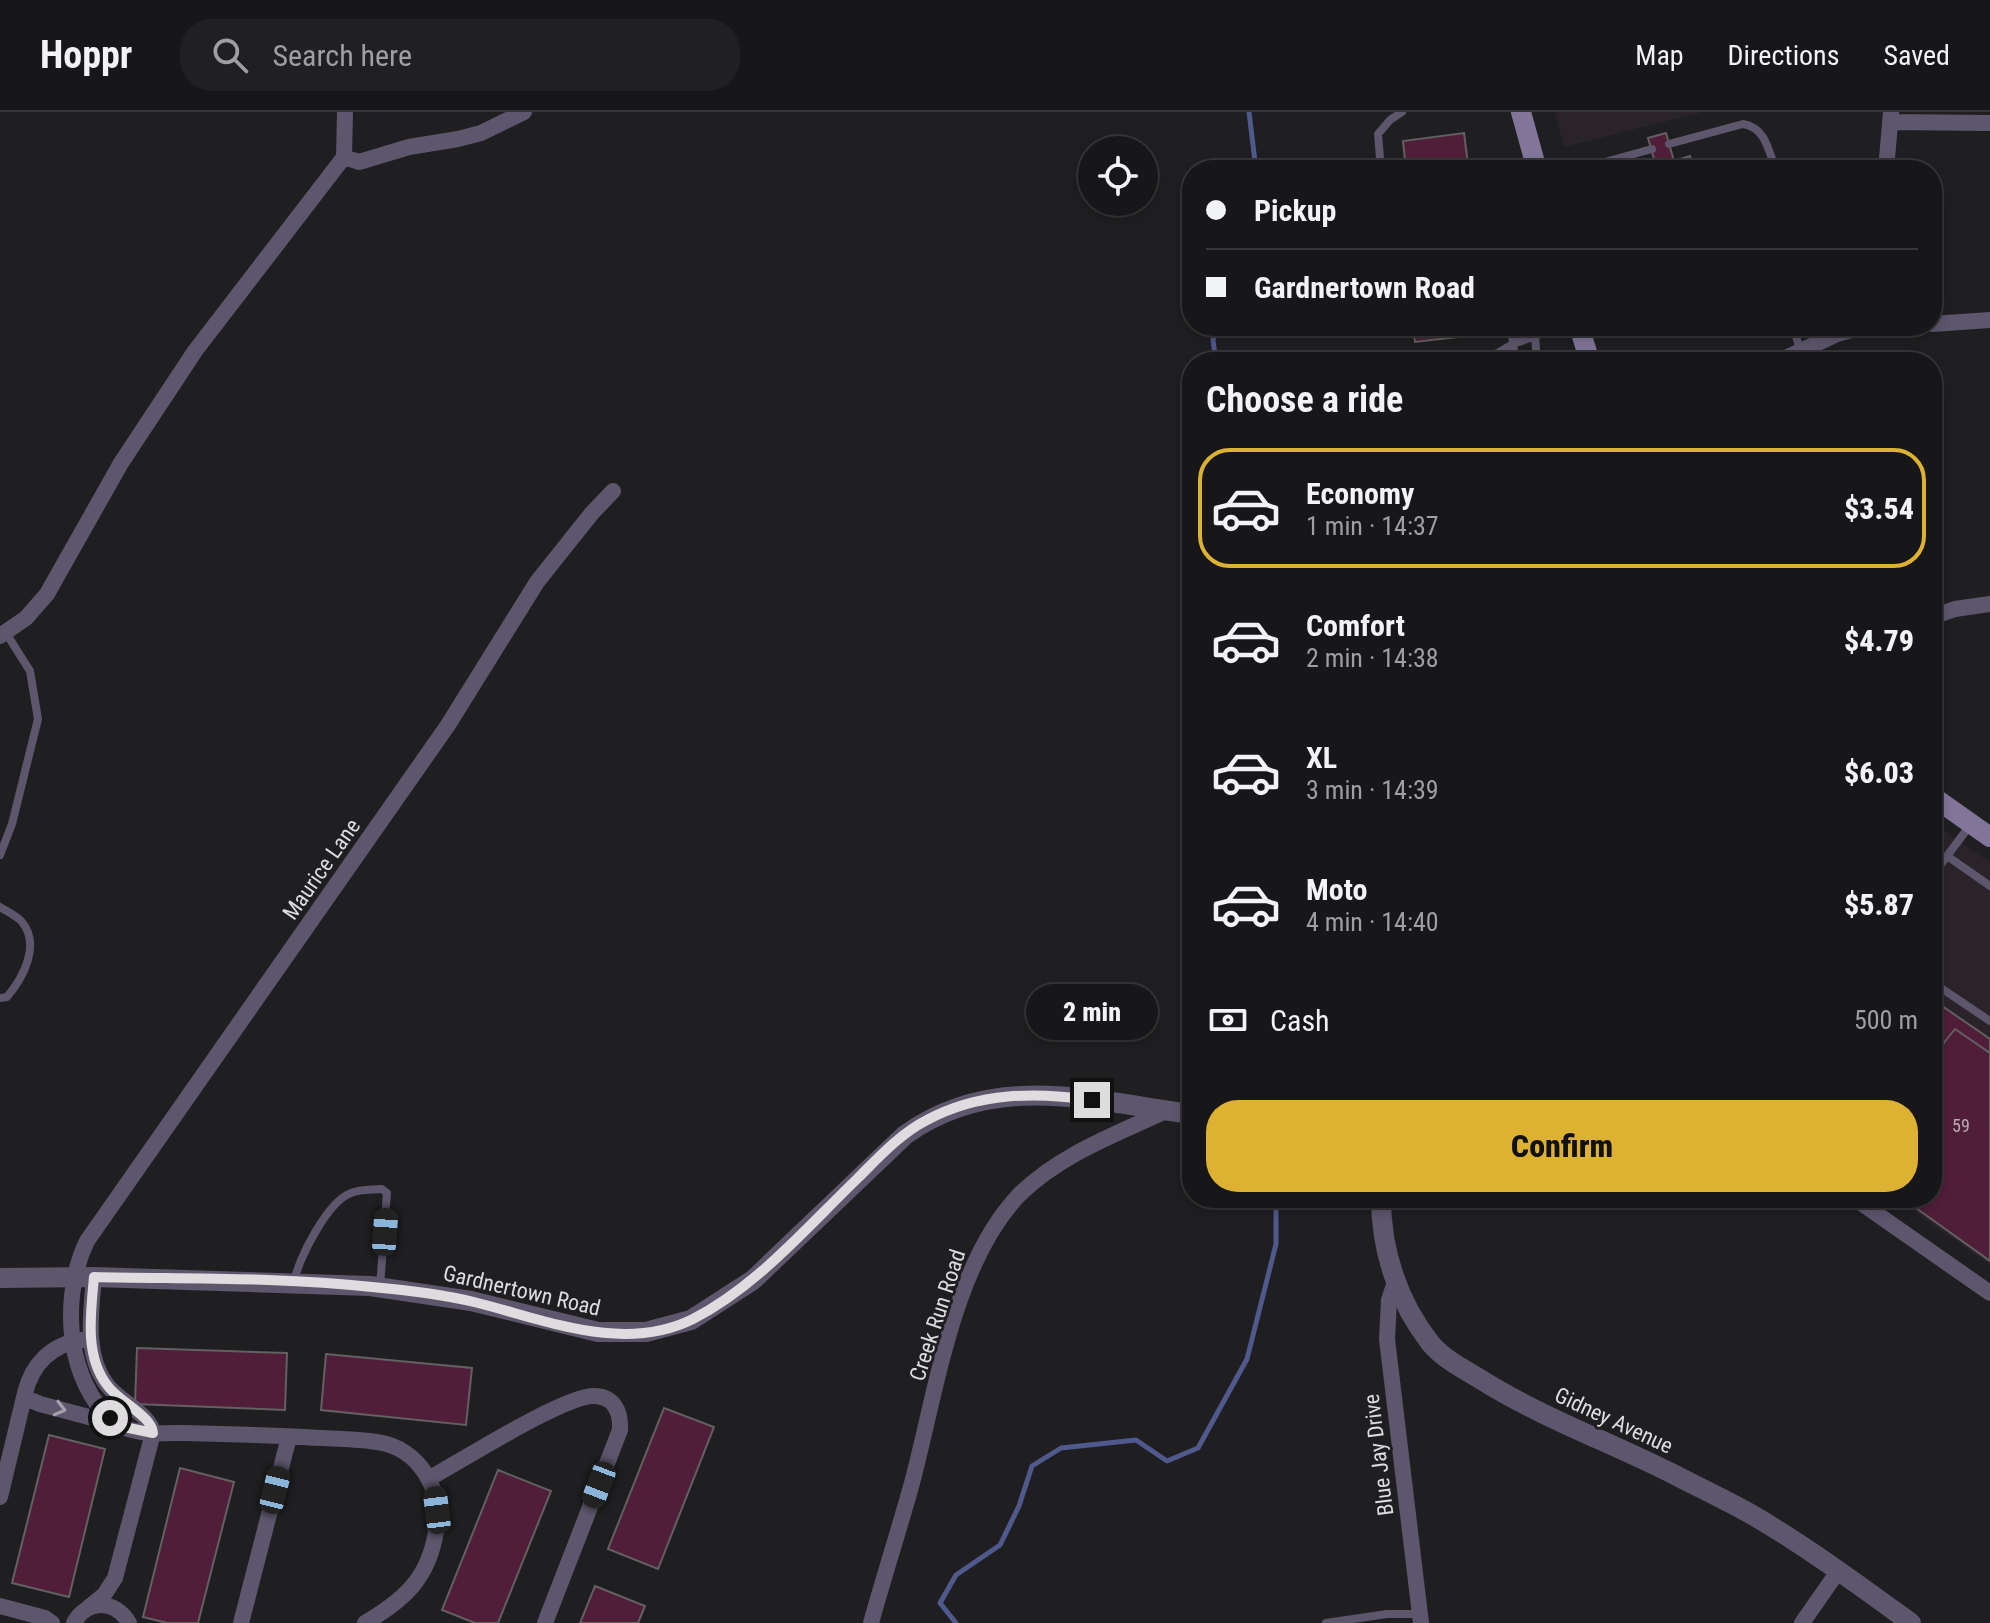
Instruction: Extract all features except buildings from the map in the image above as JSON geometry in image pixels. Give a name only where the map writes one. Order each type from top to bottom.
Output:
[{"type":"main road","points":[[1521,112],[1534,160]]},
{"type":"main road","points":[[1942,803],[1990,837]]},
{"type":"street","points":[[3,635],[26,618],[47,594],[121,463],[195,351],[344,157],[345,112]]},
{"type":"street","points":[[344,157],[359,162],[409,147],[458,139],[481,133],[524,112]]},
{"type":"street","points":[[1887,160],[1890,117],[1990,123]]},
{"type":"street","points":[[1942,323],[1990,320]]},
{"type":"street","points":[[1796,352],[1832,336]]},
{"type":"street","name":"Maurice Lane","points":[[84,1277],[87,1241],[448,725],[537,582],[613,491]]},
{"type":"street","points":[[1942,614],[1990,604]]},
{"type":"street","name":"Gardnertown Road","points":[[0,1278],[294,1282],[380,1288],[471,1301],[598,1332],[621,1334],[691,1320],[753,1280],[870,1166],[926,1120],[988,1098],[1022,1094],[1068,1097],[1182,1113]]},
{"type":"street","name":"Creek Run Road","points":[[871,1623],[943,1357],[970,1273],[993,1228],[1020,1195],[1049,1171],[1081,1151],[1166,1111]]},
{"type":"street","name":"Gidney Avenue","points":[[1381,1208],[1382,1227],[1395,1282],[1406,1306],[1432,1345],[1449,1360],[1509,1397],[1755,1517],[1839,1570],[1911,1623]]},
{"type":"street","points":[[1868,1208],[1990,1293]]},
{"type":"street","points":[[81,1614],[104,1595],[115,1578],[153,1433],[153,1425],[120,1400],[97,1368],[84,1277]]},
{"type":"street","points":[[84,1277],[73,1341],[78,1368],[86,1386],[110,1418],[124,1427]]},
{"type":"street","name":"Blue Jay Drive","points":[[1395,1282],[1389,1300],[1387,1339],[1420,1618]]},
{"type":"street","points":[[0,1497],[30,1375],[39,1362],[60,1346],[91,1339]]},
{"type":"street","points":[[25,1393],[28,1399],[40,1404],[153,1433],[379,1442],[416,1461],[430,1478],[437,1510],[437,1530],[423,1571],[403,1599],[365,1623]]},
{"type":"street","points":[[430,1478],[570,1401],[598,1396],[609,1400],[618,1409],[620,1430],[545,1623]]},
{"type":"street","points":[[241,1623],[289,1437]]},
{"type":"street","points":[[1802,1623],[1839,1570]]},
{"type":"street","points":[[115,1578],[117,1599],[127,1621]]},
{"type":"street","points":[[0,1606],[49,1621],[109,1605],[127,1621]]},
{"type":"lane","points":[[1380,160],[1378,134],[1402,112]]},
{"type":"lane","points":[[1669,144],[1743,124],[1755,127],[1762,135],[1772,160]]},
{"type":"lane","points":[[1617,160],[1652,149]]},
{"type":"lane","points":[[1512,336],[1514,352]]},
{"type":"lane","points":[[1499,352],[1535,336],[1536,352]]},
{"type":"lane","points":[[1796,336],[1800,350]]},
{"type":"lane","points":[[0,855],[12,824],[38,719],[30,671],[3,635]]},
{"type":"lane","points":[[1942,863],[1971,823]]},
{"type":"lane","points":[[1947,856],[1990,886]]},
{"type":"lane","points":[[0,907],[22,922],[31,948],[20,982],[7,997],[0,998]]},
{"type":"lane","points":[[1942,989],[1990,1021]]},
{"type":"lane","points":[[294,1282],[297,1268],[312,1239],[339,1200],[351,1192],[382,1189],[387,1193],[380,1288]]},
{"type":"lane","points":[[1326,1623],[1387,1614],[1420,1618]]},
{"type":"shaded area","points":[[1555,112],[1703,112],[1564,147]]},
{"type":"shaded area","points":[[1942,830],[1990,862],[1990,1265],[1909,1208],[1942,1208]]},
{"type":"waterway","points":[[1249,112],[1255,160]]},
{"type":"waterway","points":[[1214,336],[1215,352]]},
{"type":"waterway","points":[[956,1623],[940,1603],[956,1575],[1000,1545],[1019,1506],[1032,1466],[1061,1448],[1136,1440],[1167,1461],[1198,1448],[1247,1359],[1276,1244],[1276,1208]]},
{"type":"route","points":[[110,1418],[124,1427],[153,1433],[153,1425],[120,1400],[97,1368],[91,1334],[94,1277],[370,1286],[471,1301],[572,1328],[621,1334],[646,1332],[691,1320],[753,1280],[870,1166],[926,1120],[988,1098],[1022,1094],[1092,1100]]}]
